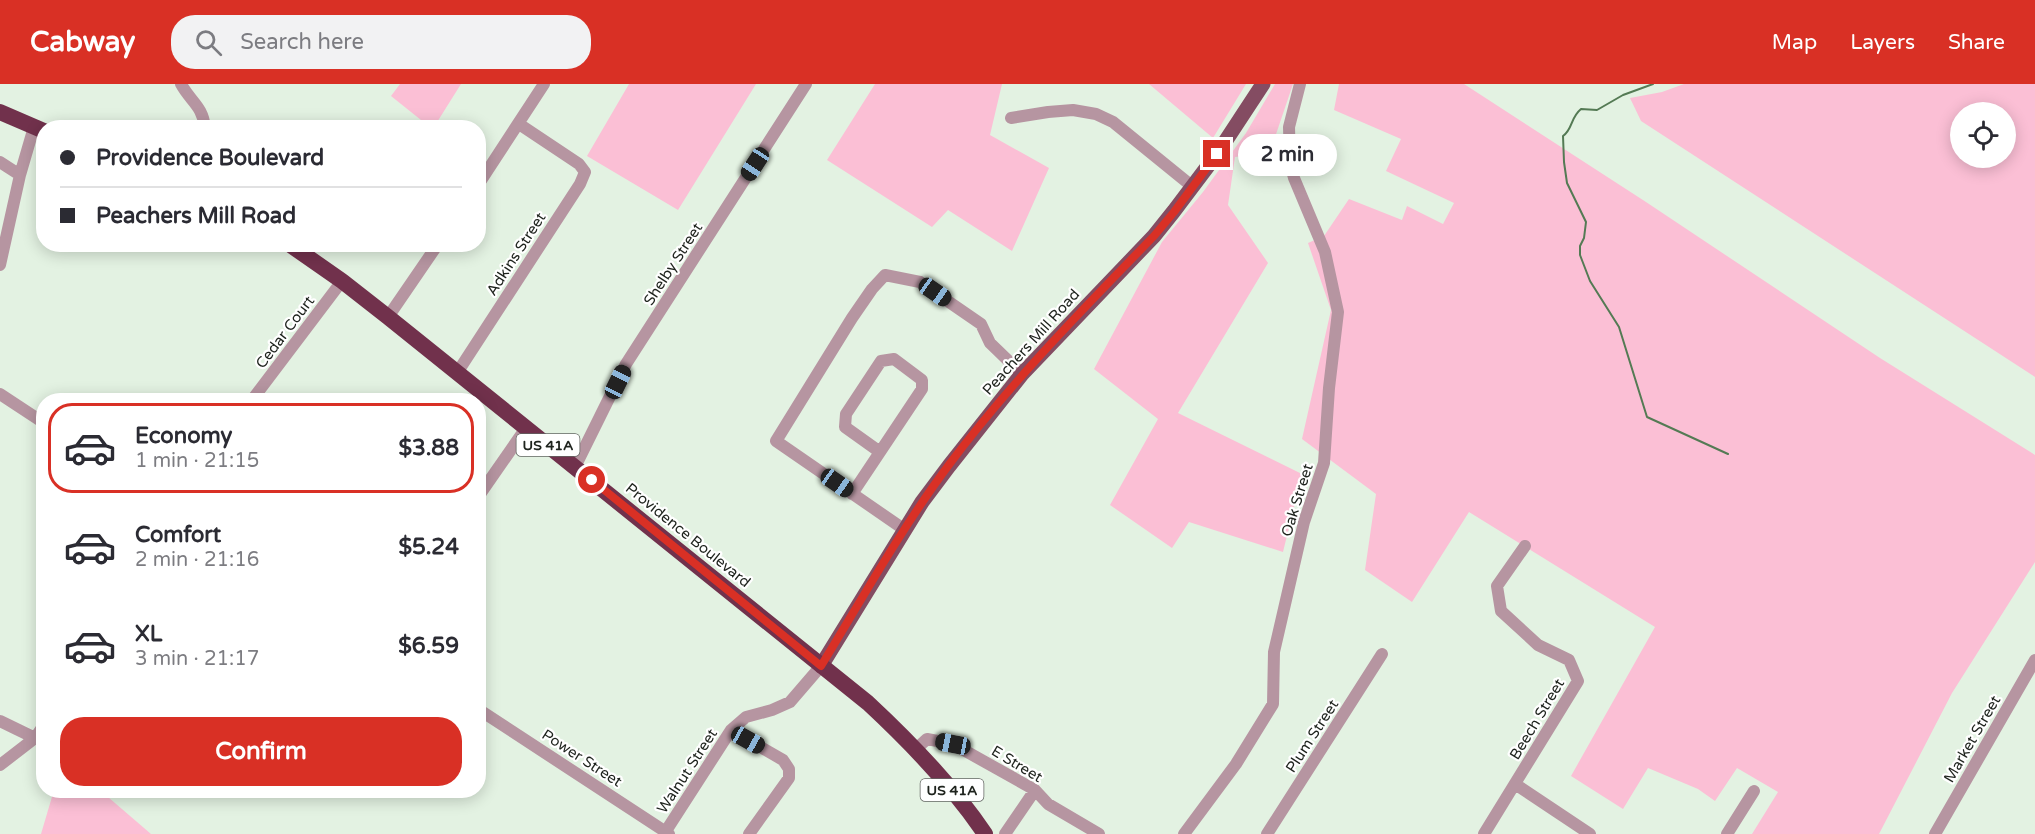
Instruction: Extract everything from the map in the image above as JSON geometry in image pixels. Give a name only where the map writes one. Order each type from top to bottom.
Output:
[{"type":"highway","points":[[0,112],[36,128]]},
{"type":"highway","name":"Providence Boulevard","points":[[300,252],[342,281],[482,393]]},
{"type":"highway","name":"Providence Boulevard","points":[[486,396],[868,703],[949,787],[986,834]]},
{"type":"main road","name":"Peachers Mill Road","points":[[821,666],[905,530],[949,466],[1022,374],[1154,236],[1241,119],[1263,84]]},
{"type":"street","points":[[181,84],[198,105],[204,120]]},
{"type":"street","points":[[486,173],[544,84]]},
{"type":"street","name":"Shelby Street","points":[[575,466],[626,364],[806,84]]},
{"type":"street","name":"Oak Street","points":[[1184,834],[1236,764],[1273,704],[1274,652],[1278,632],[1304,522],[1324,463],[1329,388],[1338,312],[1325,252],[1290,163],[1289,127],[1300,84]]},
{"type":"street","points":[[1011,118],[1073,110],[1096,114],[1113,122],[1192,187]]},
{"type":"street","name":"Adkins Street","points":[[457,373],[583,179],[585,172],[584,168],[519,124]]},
{"type":"street","points":[[0,265],[21,175],[36,137]]},
{"type":"street","points":[[0,162],[21,175]]},
{"type":"street","points":[[388,317],[433,252]]},
{"type":"street","points":[[905,530],[776,441],[872,289],[885,275],[920,282],[981,324],[990,343],[1022,374]]},
{"type":"street","name":"Cedar Court","points":[[257,393],[342,281]]},
{"type":"street","points":[[852,494],[880,452],[922,389],[922,380],[894,358],[881,361],[846,414],[844,421],[845,426],[880,452]]},
{"type":"street","points":[[0,394],[36,418]]},
{"type":"street","points":[[486,486],[526,428]]},
{"type":"street","name":"Beech Street","points":[[1484,834],[1578,681],[1569,660],[1538,645],[1500,611],[1497,586],[1525,546]]},
{"type":"street","name":"Plum Street","points":[[1267,834],[1382,654]]},
{"type":"street","name":"Market Street","points":[[1935,834],[2035,660]]},
{"type":"street","name":"Walnut Street","points":[[666,833],[731,730],[746,717],[790,702],[821,666]]},
{"type":"street","name":"Power Street","points":[[486,714],[666,833]]},
{"type":"street","points":[[0,721],[35,738],[0,765]]},
{"type":"street","points":[[731,730],[783,760],[789,769],[789,778],[749,834]]},
{"type":"street","name":"E Street","points":[[915,750],[927,739],[953,744],[1035,790],[1048,804],[1099,834]]},
{"type":"street","points":[[1515,784],[1590,834]]},
{"type":"street","points":[[1005,834],[1035,790]]},
{"type":"street","points":[[1727,834],[1754,791]]},
{"type":"shaded area","points":[[400,84],[461,84],[438,120],[421,120],[391,96]]},
{"type":"shaded area","points":[[629,84],[756,84],[678,210],[587,156]]},
{"type":"shaded area","points":[[875,84],[1002,84],[990,135],[1049,168],[1012,251],[948,210],[932,227],[827,160]]},
{"type":"shaded area","points":[[1149,84],[1246,84],[1213,138]]},
{"type":"shaded area","points":[[1275,84],[1293,84],[1270,152],[1235,157],[1228,205],[1268,263],[1178,413],[1302,474],[1283,552],[1189,522],[1172,548],[1110,505],[1158,419],[1094,369],[1162,242],[1203,192],[1246,133]]},
{"type":"shaded area","points":[[1339,84],[1464,84],[1880,358],[2035,455],[2035,562],[1952,693],[1879,834],[1752,834],[1778,792],[1737,768],[1715,801],[1698,789],[1648,768],[1623,809],[1571,776],[1655,627],[1469,512],[1412,602],[1365,570],[1376,494],[1302,439],[1331,310],[1308,243],[1324,236],[1349,199],[1402,220],[1407,206],[1443,224],[1454,203],[1386,171],[1401,139],[1334,110]]},
{"type":"shaded area","points":[[1684,84],[2035,84],[2035,377],[1641,121],[1630,98],[1662,92]]},
{"type":"shaded area","points":[[52,798],[109,798],[151,834],[41,834]]},
{"type":"waterway","points":[[1653,84],[1623,95],[1597,110],[1581,109],[1563,136],[1567,183],[1586,222],[1580,255],[1590,281],[1619,327],[1647,417],[1728,454]]},
{"type":"route","points":[[592,480],[821,666],[922,502],[949,466],[1022,374],[1154,236],[1217,154]]}]
